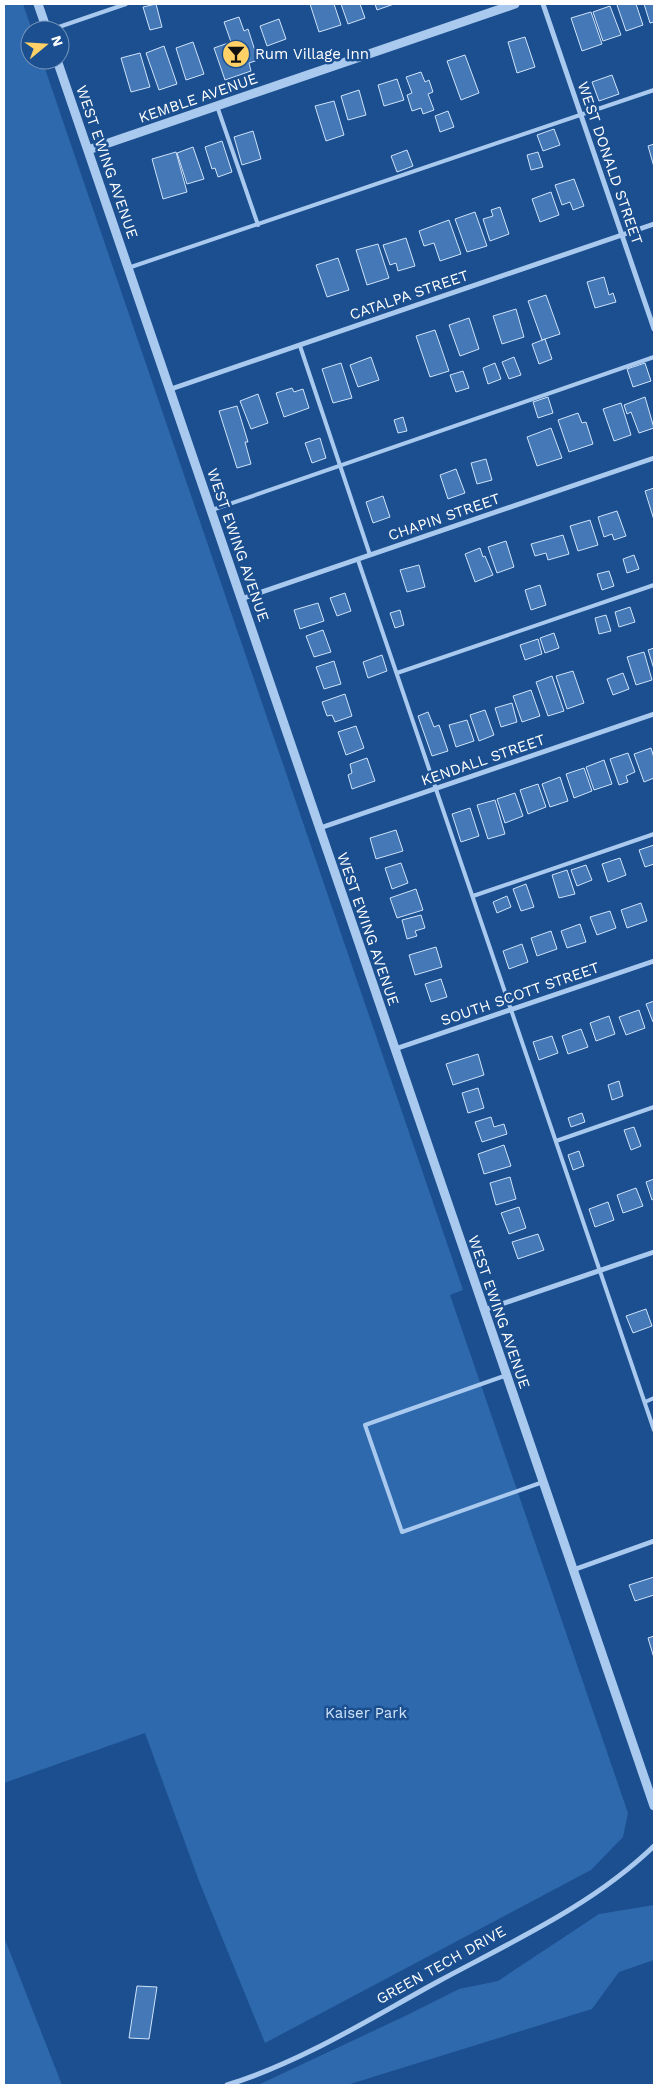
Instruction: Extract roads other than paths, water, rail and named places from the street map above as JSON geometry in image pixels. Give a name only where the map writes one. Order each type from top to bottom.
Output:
[{"type":"street","points":[[38,4],[44,20]]},
{"type":"street","name":"KEMBLE AVENUE","points":[[88,150],[515,4]]},
{"type":"street","name":"WEST DONALD STREET","points":[[543,4],[654,329]]},
{"type":"street","name":"WEST EWING AVENUE","points":[[60,70],[654,1806]]},
{"type":"street","name":"CATALPA STREET","points":[[171,389],[654,224]]},
{"type":"street","name":"CHAPIN STREET","points":[[241,599],[654,458]]},
{"type":"street","name":"KENDALL STREET","points":[[320,828],[654,714]]},
{"type":"street","name":"SOUTH SCOTT STREET","points":[[395,1049],[654,962]]},
{"type":"street","points":[[484,1310],[654,1252]]},
{"type":"street","points":[[572,1570],[654,1541]]},
{"type":"street","name":"GREEN TECH DRIVE","points":[[228,2085],[302,2055],[567,1911],[618,1878],[654,1846]]},
{"type":"lane","points":[[70,23],[126,4]]},
{"type":"lane","points":[[128,268],[654,90]]},
{"type":"lane","points":[[217,106],[258,225]]},
{"type":"lane","points":[[300,346],[370,555]]},
{"type":"lane","points":[[211,510],[654,357]]},
{"type":"lane","points":[[358,560],[654,1430]]},
{"type":"lane","points":[[397,673],[654,585]]},
{"type":"lane","points":[[473,896],[654,834]]},
{"type":"lane","points":[[556,1141],[654,1106]]},
{"type":"lane","points":[[506,1375],[365,1425],[402,1532],[544,1482]]},
{"type":"lane","points":[[645,1402],[654,1398]]},
{"type":"place","name":"Rum Village Inn","points":[[236,54]]},
{"type":"park label","name":"Kaiser Park","points":[[366,1713]]}]
